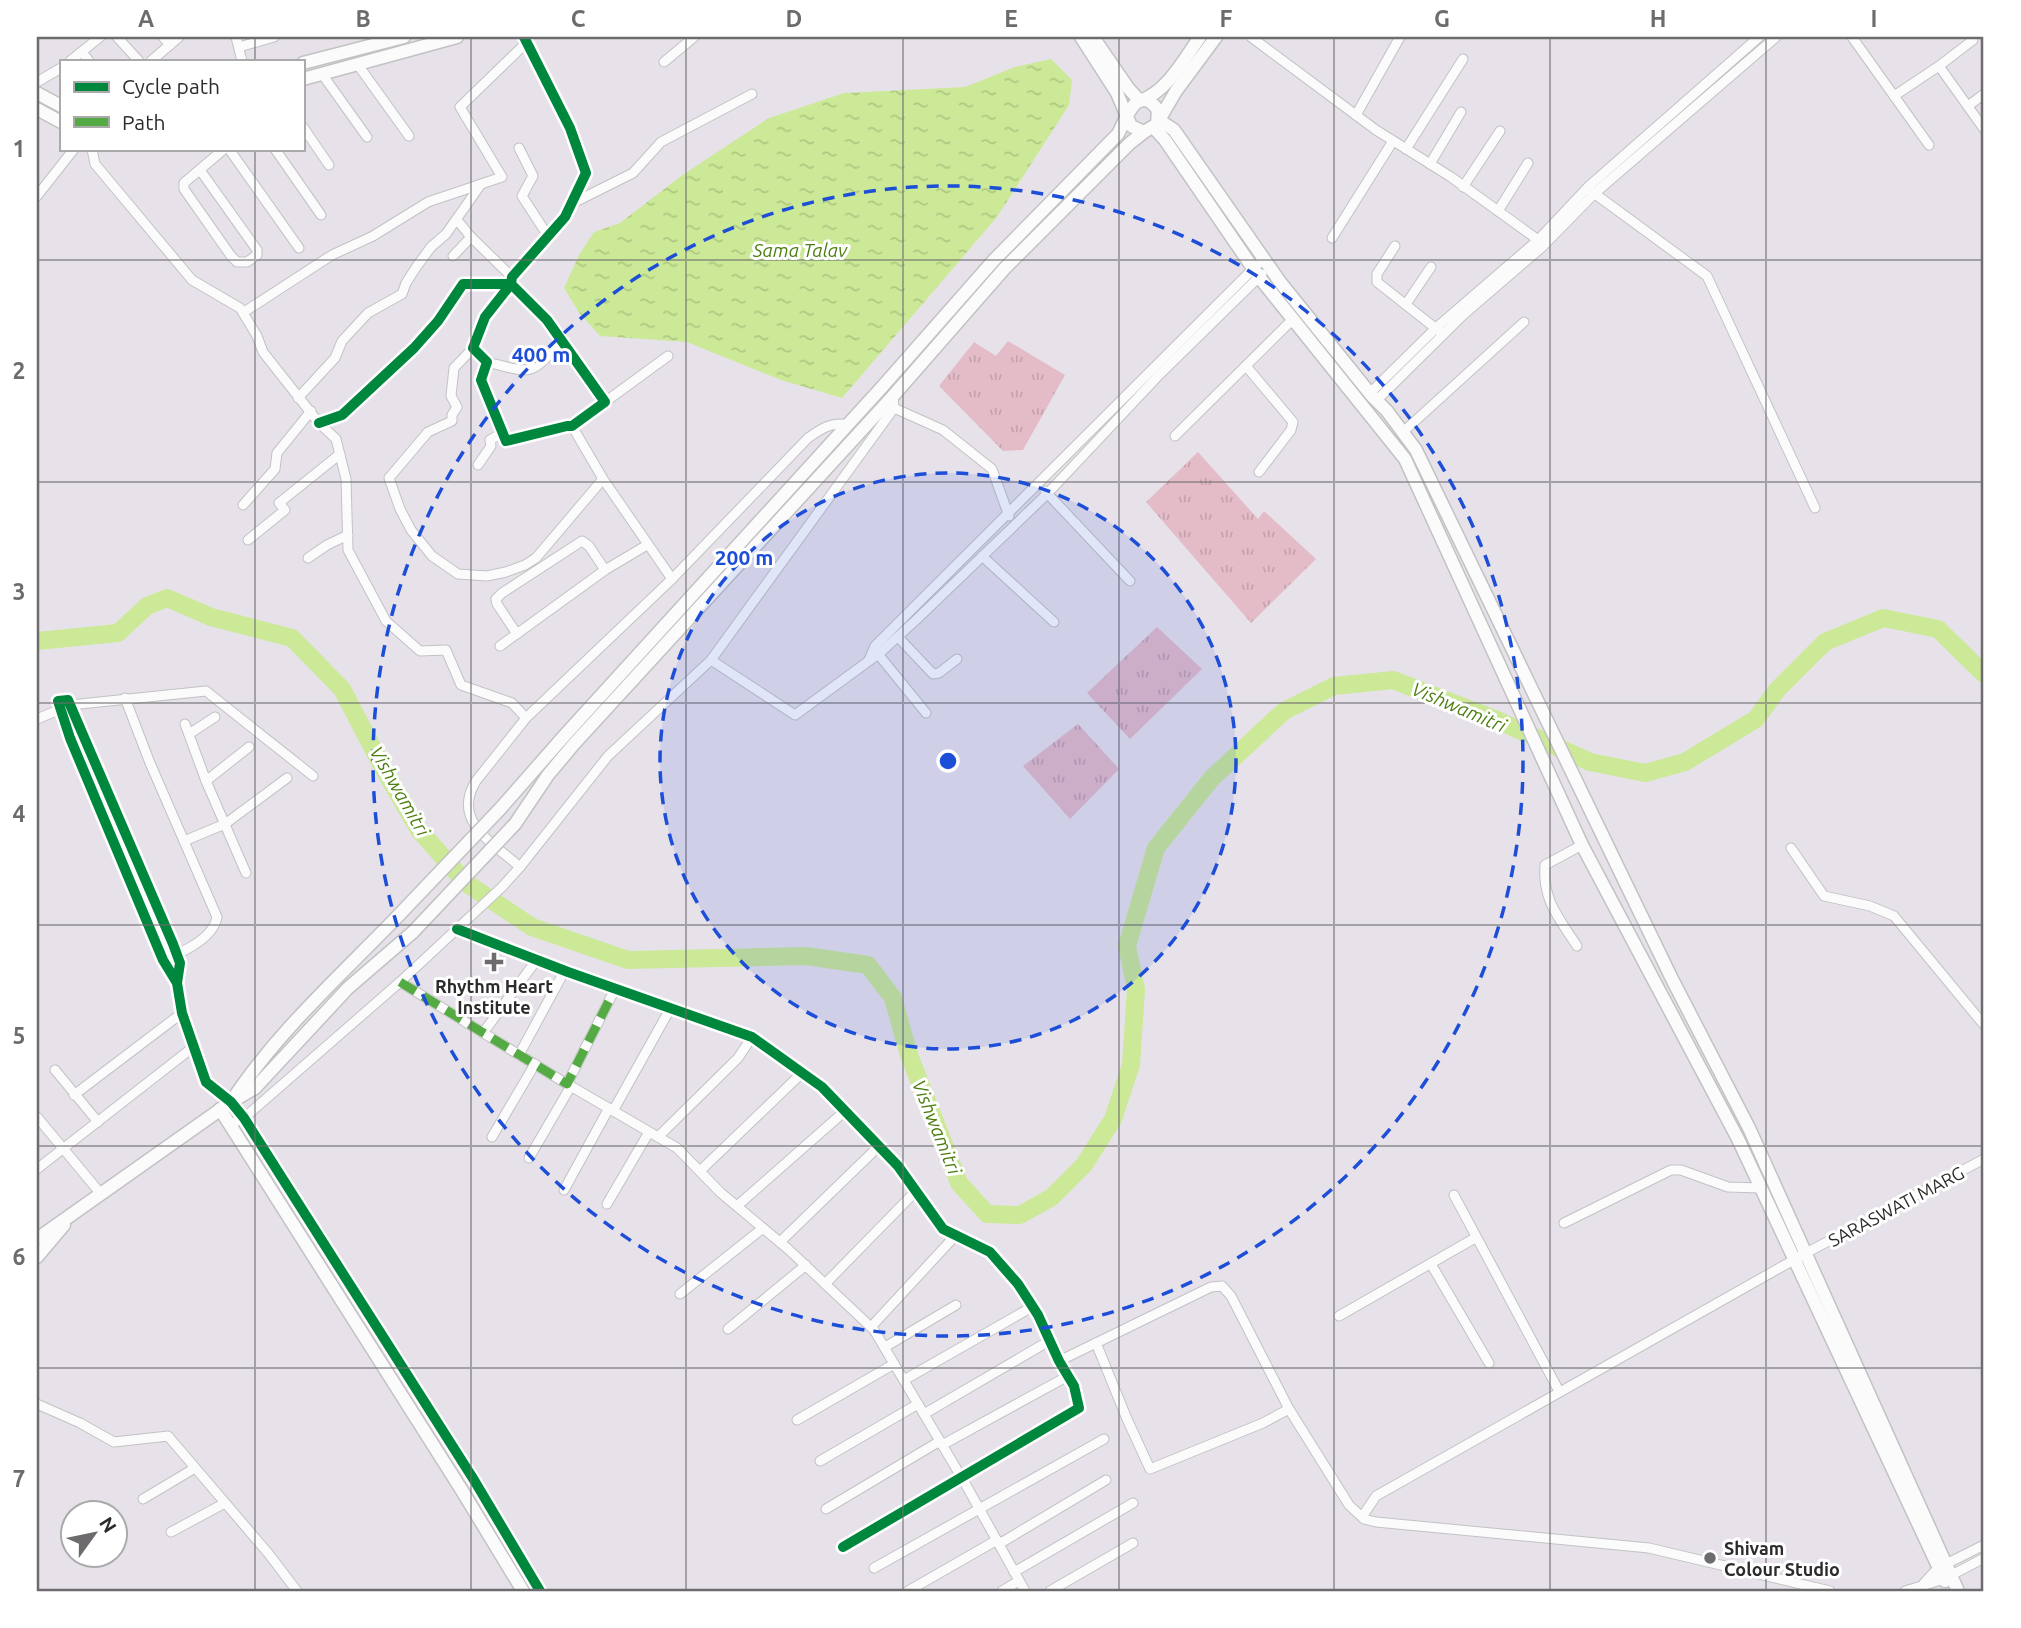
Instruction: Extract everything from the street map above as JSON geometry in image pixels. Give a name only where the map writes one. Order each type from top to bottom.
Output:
[{"type":"main road","points":[[304,63],[404,37]]},
{"type":"main road","points":[[304,79],[457,37]]},
{"type":"main road","points":[[1081,37],[1117,93],[1131,126],[1174,130],[1266,263],[1416,450],[1672,979],[1749,1128],[1800,1256],[1945,1576],[1958,1591]]},
{"type":"main road","points":[[1093,37],[1140,101],[1155,106],[1152,127]]},
{"type":"main road","points":[[225,1106],[278,1041],[500,809],[848,425],[1050,213],[1118,134],[1132,106],[1149,98],[1165,85],[1200,37]]},
{"type":"main road","points":[[1050,213],[1152,127],[1216,37]]},
{"type":"main road","points":[[333,55],[338,69]]},
{"type":"main road","points":[[37,93],[60,105]]},
{"type":"main road","points":[[37,109],[60,121]]},
{"type":"main road","points":[[1152,127],[1165,140],[1256,273],[1405,459],[1582,845],[1738,1139],[1761,1188],[1800,1256]]},
{"type":"main road","points":[[37,1238],[225,1106],[255,1088],[348,988],[413,932],[515,824],[548,775],[574,744],[893,402],[1012,252]]},
{"type":"main road","points":[[1358,400],[1371,395]]},
{"type":"main road","points":[[1479,621],[1496,614]]},
{"type":"main road","points":[[225,1106],[474,1480],[540,1591]]},
{"type":"main road","points":[[237,1121],[523,1591]]},
{"type":"main road","points":[[37,1257],[73,1214]]},
{"type":"street","points":[[71,60],[100,37]]},
{"type":"street","points":[[117,37],[138,60]]},
{"type":"street","points":[[163,37],[170,45]]},
{"type":"street","points":[[152,60],[179,37]]},
{"type":"street","points":[[242,60],[237,42],[272,37]]},
{"type":"street","points":[[664,62],[694,37]]},
{"type":"street","points":[[1251,37],[1356,115],[1541,243]]},
{"type":"street","points":[[1356,115],[1400,37]]},
{"type":"street","points":[[1371,395],[1541,243],[1591,191],[1759,37]]},
{"type":"street","points":[[1591,191],[1776,37]]},
{"type":"street","points":[[1852,37],[1929,145]]},
{"type":"street","points":[[244,312],[332,255],[373,236],[428,202],[479,187],[502,177],[460,107],[525,39],[570,128],[586,173],[565,217],[485,317],[473,348],[454,368],[451,396],[457,407],[452,415],[453,421],[428,432],[389,478],[411,530],[432,556],[457,574],[487,576],[525,565],[536,558],[603,479]]},
{"type":"street","points":[[1894,96],[1973,40]]},
{"type":"street","points":[[82,52],[88,60]]},
{"type":"street","points":[[1406,149],[1463,59]]},
{"type":"street","points":[[358,65],[409,136]]},
{"type":"street","points":[[1939,66],[1984,129]]},
{"type":"street","points":[[37,82],[60,69]]},
{"type":"street","points":[[322,74],[367,137]]},
{"type":"street","points":[[571,204],[633,173],[661,142],[752,94]]},
{"type":"street","points":[[1968,106],[1984,94]]},
{"type":"street","points":[[1430,164],[1461,112]]},
{"type":"street","points":[[304,128],[329,165]]},
{"type":"street","points":[[1463,187],[1500,131]]},
{"type":"street","points":[[1332,238],[1393,141]]},
{"type":"street","points":[[519,148],[533,176],[522,196],[548,236]]},
{"type":"street","points":[[37,196],[73,150]]},
{"type":"street","points":[[92,150],[95,164],[192,280],[244,312],[263,352],[298,398],[336,439],[346,479],[348,550],[386,621],[420,651],[446,650],[461,685],[512,703],[526,719]]},
{"type":"street","points":[[200,170],[257,250],[257,255],[247,262],[237,262],[231,256],[186,193],[184,183],[200,170],[226,150]]},
{"type":"street","points":[[228,150],[299,248]]},
{"type":"street","points":[[276,150],[321,215]]},
{"type":"street","points":[[1498,211],[1528,163]]},
{"type":"street","points":[[298,398],[335,358],[342,341],[368,313],[402,294],[417,266],[457,220],[479,187]]},
{"type":"street","points":[[1591,191],[1707,276],[1815,508]]},
{"type":"street","points":[[457,220],[547,320],[605,402]]},
{"type":"street","points":[[453,256],[471,237]]},
{"type":"street","points":[[1395,246],[1376,277],[1379,284],[1440,331]]},
{"type":"street","points":[[873,657],[875,646],[1038,483],[1114,415],[1266,263]]},
{"type":"street","points":[[1406,304],[1431,267]]},
{"type":"street","points":[[319,423],[342,415],[414,348],[438,321],[463,284],[512,281]]},
{"type":"street","points":[[1175,436],[1293,319]]},
{"type":"street","points":[[1403,432],[1524,323]]},
{"type":"street","points":[[473,348],[487,362],[528,371],[537,367],[562,341]]},
{"type":"street","points":[[487,362],[481,380],[506,441],[572,426],[668,356]]},
{"type":"street","points":[[1246,366],[1293,422],[1291,430],[1259,472]]},
{"type":"street","points":[[237,1121],[400,982],[502,887],[608,756],[712,660],[893,402],[943,429],[992,469],[1014,525]]},
{"type":"street","points":[[243,505],[275,469],[277,453],[311,411]]},
{"type":"street","points":[[712,660],[795,715],[898,636],[1047,494],[1114,415]]},
{"type":"street","points":[[520,867],[474,825],[467,802],[476,781],[526,719],[673,579],[808,438],[838,422],[848,425]]},
{"type":"street","points":[[572,426],[603,479],[673,579]]},
{"type":"street","points":[[478,465],[491,446],[490,440],[502,433]]},
{"type":"street","points":[[248,540],[285,510],[279,503],[340,454]]},
{"type":"street","points":[[1038,483],[1130,581]]},
{"type":"street","points":[[307,558],[348,535]]},
{"type":"street","points":[[517,634],[497,604],[496,599],[502,593],[582,541],[589,545],[605,570]]},
{"type":"street","points":[[500,646],[605,570],[647,545]]},
{"type":"street","points":[[982,556],[1054,622]]},
{"type":"street","points":[[898,636],[933,674],[939,673],[957,659]]},
{"type":"street","points":[[873,657],[926,713]]},
{"type":"street","points":[[70,705],[206,691],[313,776]]},
{"type":"street","points":[[177,983],[163,960],[97,804],[58,701],[66,698],[70,705],[180,963],[177,983],[192,1048],[206,1082],[225,1106]]},
{"type":"street","points":[[125,698],[150,763],[217,917],[215,927],[188,950],[163,960]]},
{"type":"street","points":[[37,719],[59,709]]},
{"type":"street","points":[[189,734],[215,717]]},
{"type":"street","points":[[185,724],[206,781],[246,873]]},
{"type":"street","points":[[206,781],[249,747]]},
{"type":"street","points":[[184,841],[225,824],[287,778]]},
{"type":"street","points":[[97,804],[109,798]]},
{"type":"street","points":[[1577,946],[1549,901],[1544,883],[1545,865],[1582,845]]},
{"type":"street","points":[[1791,848],[1824,896],[1870,906],[1894,916],[1984,1025]]},
{"type":"street","points":[[459,927],[615,989],[752,1037],[822,1087],[898,1166],[943,1229],[990,1252],[1018,1284],[1074,1386],[1079,1408],[843,1547]]},
{"type":"street","points":[[483,1033],[538,958]]},
{"type":"street","points":[[519,1055],[565,970]]},
{"type":"street","points":[[400,982],[677,1148],[871,1327],[886,1347],[1025,1591]]},
{"type":"street","points":[[529,1158],[569,1085],[615,989]]},
{"type":"street","points":[[564,1190],[670,1009]]},
{"type":"street","points":[[74,1094],[182,1013]]},
{"type":"street","points":[[607,1204],[654,1135],[738,1058],[752,1037]]},
{"type":"street","points":[[37,1169],[192,1048]]},
{"type":"street","points":[[492,1138],[535,1064]]},
{"type":"street","points":[[55,1070],[98,1122]]},
{"type":"street","points":[[700,1171],[802,1073]]},
{"type":"street","points":[[737,1206],[845,1111]]},
{"type":"street","points":[[37,1116],[101,1194]]},
{"type":"street","points":[[780,1242],[879,1146]]},
{"type":"street","name":"SARASWATI MARG","points":[[1362,1517],[1376,1496],[1800,1256],[1984,1158]]},
{"type":"street","points":[[1564,1223],[1671,1170],[1681,1170],[1728,1187],[1761,1188]]},
{"type":"street","points":[[825,1284],[916,1191]]},
{"type":"street","points":[[1454,1195],[1559,1391]]},
{"type":"street","points":[[680,1294],[763,1228]]},
{"type":"street","points":[[871,1327],[955,1236]]},
{"type":"street","points":[[1339,1316],[1475,1238]]},
{"type":"street","points":[[1431,1264],[1489,1363]]},
{"type":"street","points":[[728,1329],[806,1265]]},
{"type":"street","points":[[1059,1361],[1211,1287],[1222,1286],[1231,1296],[1289,1409],[1349,1505],[1362,1517],[1376,1522],[1649,1548],[1830,1591]]},
{"type":"street","points":[[886,1347],[956,1305]]},
{"type":"street","points":[[904,1380],[1032,1307]]},
{"type":"street","points":[[924,1414],[1049,1340]]},
{"type":"street","points":[[1096,1343],[1150,1469],[1263,1423],[1289,1409]]},
{"type":"street","points":[[797,1420],[894,1364]]},
{"type":"street","points":[[826,1509],[941,1443],[1068,1376]]},
{"type":"street","points":[[37,1404],[114,1441],[167,1436],[297,1591]]},
{"type":"street","points":[[820,1461],[918,1405]]},
{"type":"street","points":[[874,1568],[1104,1439]]},
{"type":"street","points":[[143,1499],[195,1468]]},
{"type":"street","points":[[908,1591],[1106,1480]]},
{"type":"street","points":[[172,1532],[225,1503]]},
{"type":"street","points":[[1002,1591],[1017,1577],[1133,1503]]},
{"type":"street","points":[[1050,1591],[1133,1543]]},
{"type":"street","points":[[1945,1576],[1984,1545]]},
{"type":"street","points":[[1905,1591],[1984,1558]]},
{"type":"green space","points":[[1008,341],[1065,375],[1023,450],[1003,451],[939,386],[974,342],[996,356]]},
{"type":"green space","points":[[1198,452],[1258,519],[1264,511],[1316,559],[1251,623],[1146,502]]},
{"type":"green space","points":[[1157,627],[1202,669],[1130,739],[1087,693]]},
{"type":"green space","points":[[1078,724],[1119,769],[1070,819],[1023,766]]},
{"type":"water","name":"Sama Talav","points":[[1051,59],[1072,80],[1069,105],[997,217],[842,398],[781,380],[687,342],[600,336],[580,314],[564,288],[579,255],[594,232],[620,223],[681,176],[769,118],[844,93],[965,87],[1015,67]]},
{"type":"waterway","name":"Vishwamitri","points":[[37,641],[118,633],[147,606],[167,598],[211,617],[292,638],[342,689],[419,830],[466,883],[532,927],[628,960],[806,956],[868,965],[893,998],[909,1055],[959,1183],[987,1214],[1020,1215],[1052,1197],[1084,1165],[1113,1119],[1131,1065],[1136,989],[1127,946],[1156,848],[1212,778],[1284,711],[1334,686],[1393,680],[1497,720],[1590,762],[1645,773],[1685,762],[1756,719],[1777,690],[1825,642],[1883,618],[1938,629],[1984,674]]},
{"type":"marked path","points":[[400,982],[567,1084],[615,989]]},
{"type":"cycle path","points":[[319,423],[342,415],[414,348],[438,321],[463,284],[511,284],[547,320],[605,402],[572,426],[506,441],[481,380],[487,362],[473,348],[485,317],[511,284],[512,277],[565,217],[586,173],[570,128],[524,37]]},
{"type":"cycle path","points":[[177,983],[163,960],[70,738],[58,701],[68,700],[173,944],[180,963],[177,983],[182,1013],[206,1082],[231,1102],[244,1118],[474,1480],[540,1591]]},
{"type":"cycle path","points":[[457,929],[568,972],[752,1037],[822,1087],[898,1166],[943,1229],[990,1252],[1018,1284],[1038,1315],[1074,1386],[1079,1408],[843,1547]]},
{"type":"place","name":"Rhythm Heart Institute","points":[[494,962]]},
{"type":"place","name":"Shivam Colour Studio","points":[[1710,1558]]}]
